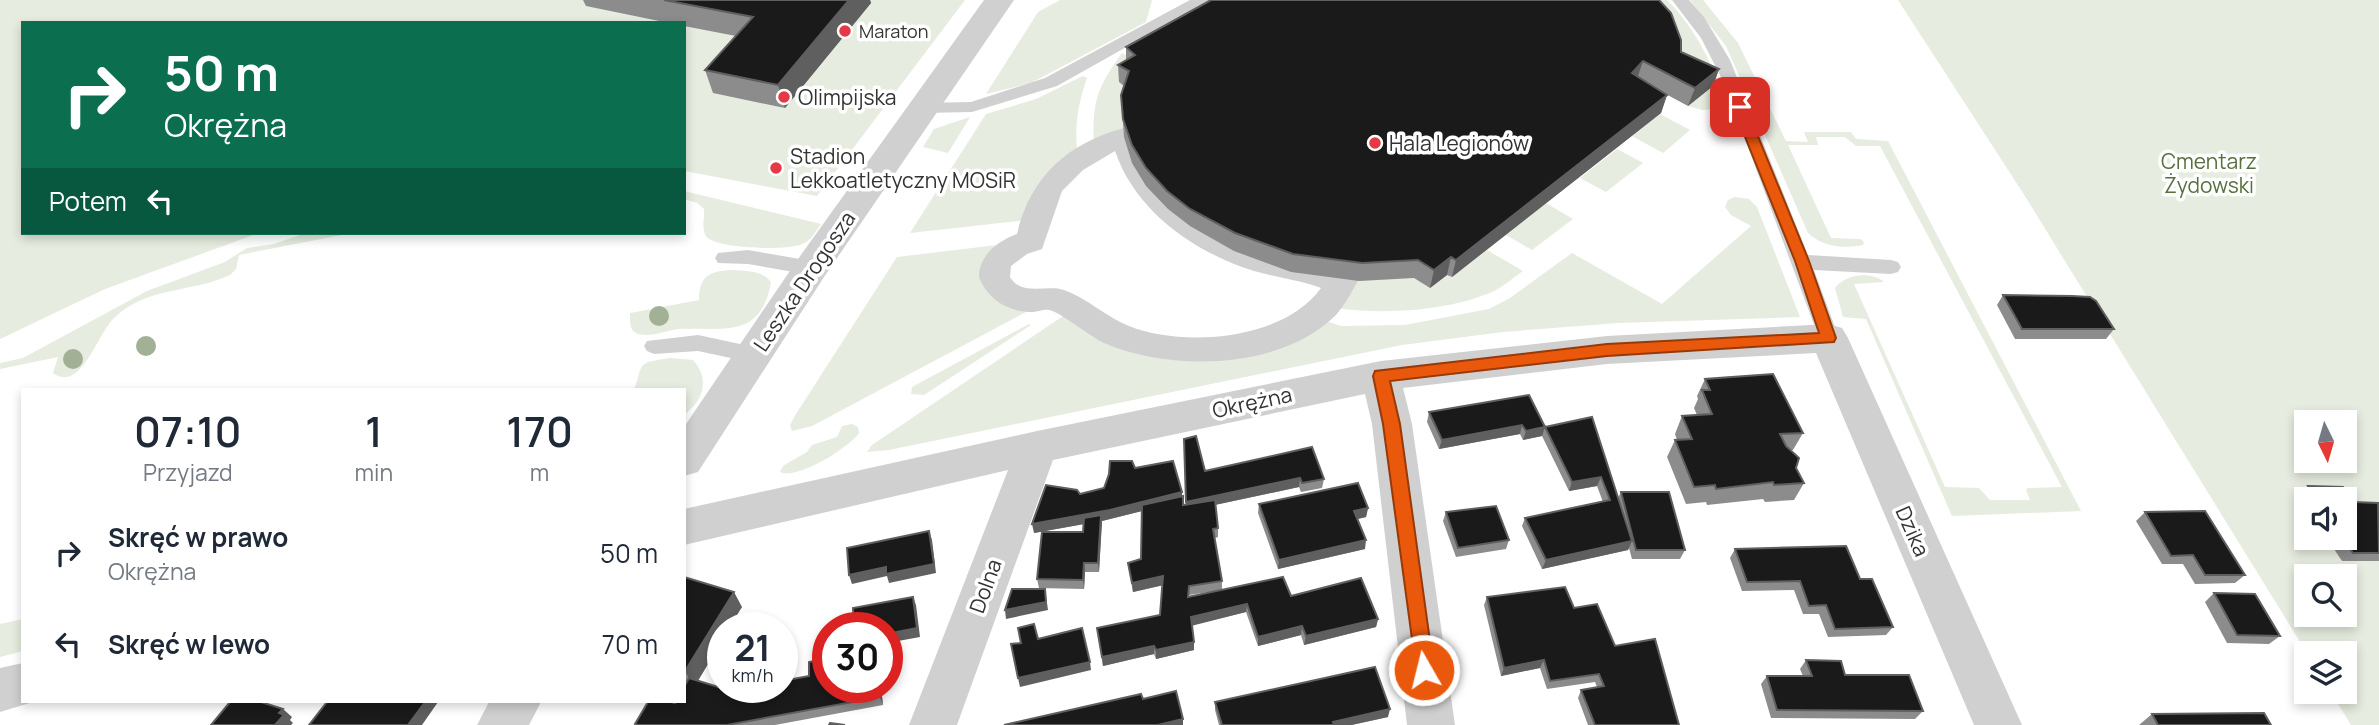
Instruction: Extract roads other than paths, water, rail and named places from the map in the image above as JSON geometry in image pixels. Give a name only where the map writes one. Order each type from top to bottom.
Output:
[{"type":"street","name":"Leszka Drogosza","points":[[686,457],[811,268],[999,0]]},
{"type":"street","points":[[1124,137],[1132,163],[1146,186],[1190,226],[1234,251],[1264,263],[1291,272],[1343,279],[1325,306],[1311,316],[1296,327],[1255,342],[1205,349],[1178,349],[1119,336],[1096,326],[1052,298],[1040,301],[1014,297],[998,285],[996,266],[1006,252],[1031,242],[1041,199],[1060,173],[1101,145],[1124,137]]},
{"type":"street","name":"Okrężna","points":[[686,527],[1037,447],[1381,376],[1607,350],[1829,338]]},
{"type":"street","name":"Dzika","points":[[1829,338],[1998,725]]},
{"type":"street","points":[[1381,376],[1392,424],[1431,725]]},
{"type":"street","name":"Dolna","points":[[933,725],[1037,447]]},
{"type":"street","points":[[0,690],[21,685]]},
{"type":"street","points":[[501,725],[516,703]]},
{"type":"lane","points":[[922,108],[972,107],[1051,82],[1202,0]]},
{"type":"lane","points":[[1679,0],[1705,33],[1724,68],[1802,261],[1829,338]]},
{"type":"lane","points":[[725,258],[748,257],[811,268]]},
{"type":"lane","points":[[1802,261],[1891,267]]},
{"type":"lane","points":[[654,346],[698,343],[754,355]]},
{"type":"place","name":"Maraton","points":[[845,31]]},
{"type":"place","name":"Olimpijska","points":[[784,97]]},
{"type":"place","name":"Hala Legionów","points":[[1375,143]]},
{"type":"place","name":"Stadion Lekkoatletyczny MOSiR","points":[[776,168]]},
{"type":"park label","name":"Cmentarz Żydowski","points":[[2209,173]]}]
